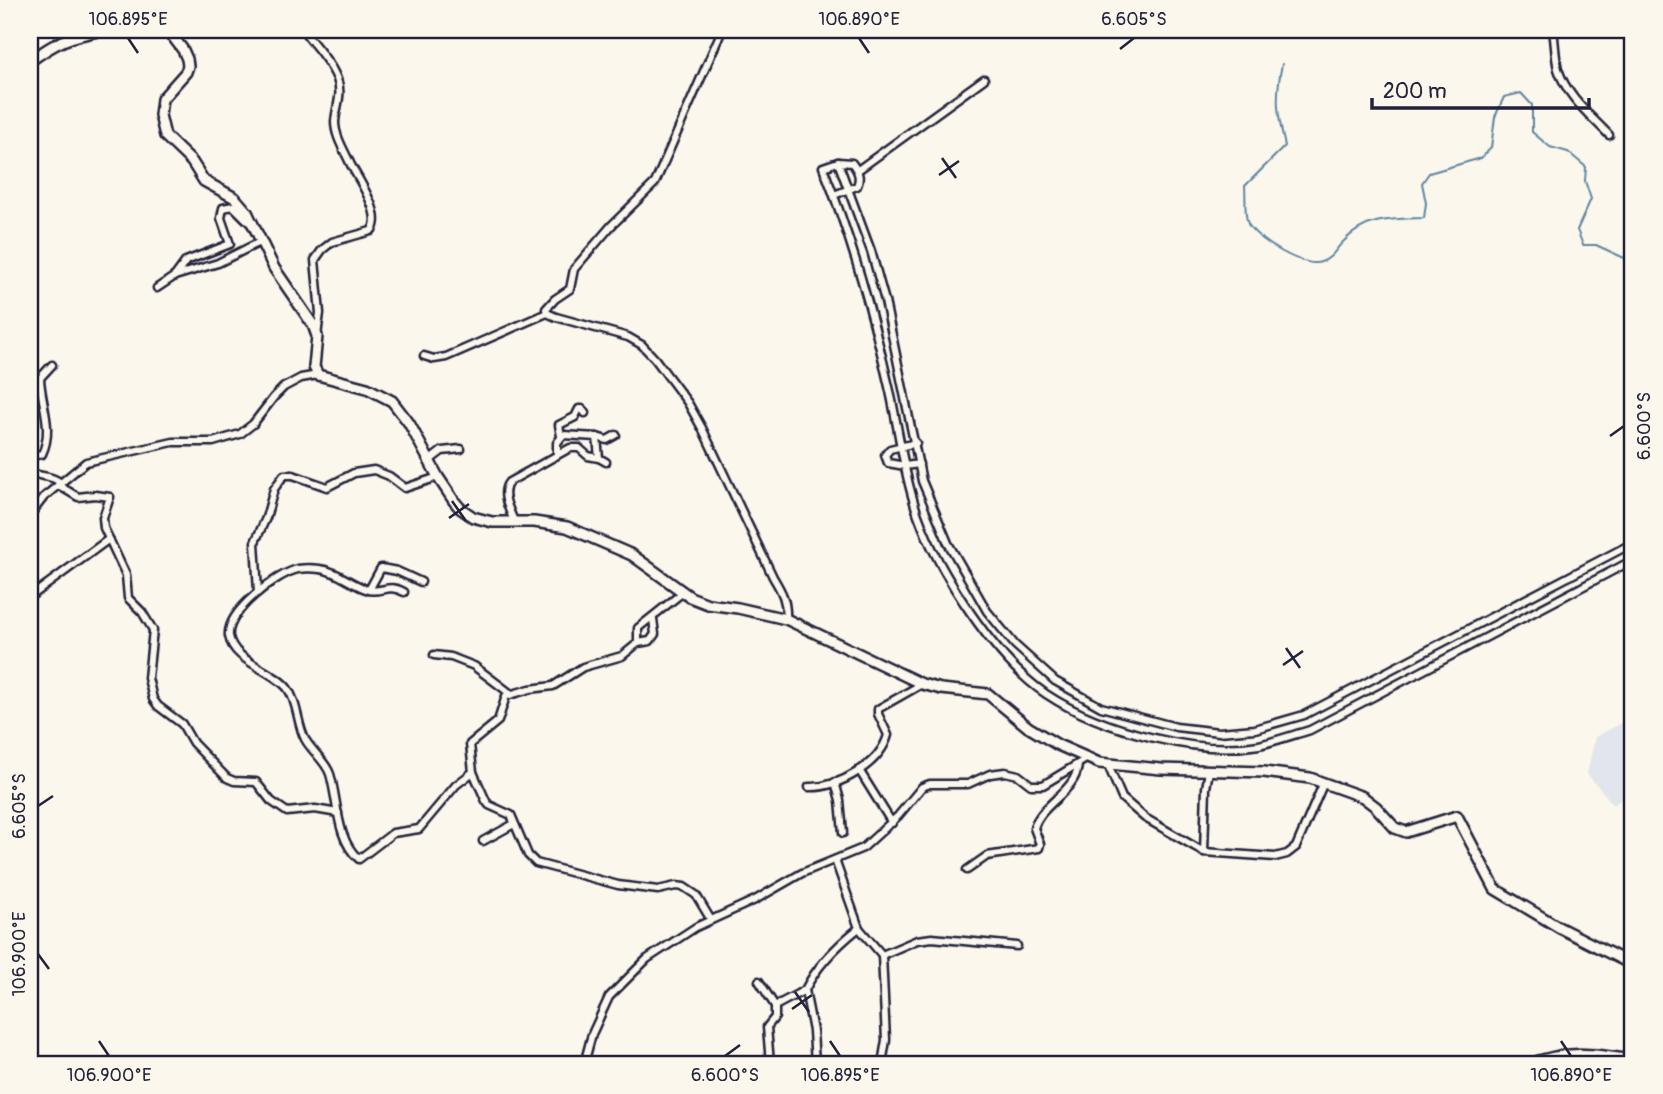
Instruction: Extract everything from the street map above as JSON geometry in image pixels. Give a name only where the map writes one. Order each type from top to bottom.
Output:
[{"type":"street","points":[[30,61],[58,42],[78,34],[103,30]]},
{"type":"street","points":[[168,30],[183,50],[188,66],[186,72],[162,99],[160,115],[165,136],[192,162],[204,181],[235,198],[247,212],[274,268],[306,312],[317,336]]},
{"type":"street","points":[[303,30],[337,79],[340,98],[336,117],[338,136],[372,205],[376,220],[371,231],[332,242],[315,260],[320,313],[314,367],[318,375]]},
{"type":"street","points":[[547,313],[548,305],[570,289],[574,269],[611,226],[655,183],[722,30]]},
{"type":"street","points":[[1553,30],[1558,66],[1568,90],[1576,102],[1609,135]]},
{"type":"street","points":[[858,170],[984,79]]},
{"type":"street","points":[[838,162],[871,251],[886,301],[922,481],[948,543],[987,611],[1016,645],[1055,681],[1101,707],[1176,727],[1219,732],[1255,729],[1304,715],[1633,543]]},
{"type":"street","points":[[834,195],[857,186],[860,180],[858,170],[852,163],[838,162],[823,167],[856,257],[870,306],[905,466],[916,507],[934,551],[975,620],[1004,656],[1045,693],[1094,720],[1175,743],[1219,748],[1258,745],[1310,730],[1633,561]]},
{"type":"street","points":[[175,276],[186,261],[230,244],[221,218],[223,208],[233,206],[248,223],[256,226]]},
{"type":"street","points":[[157,288],[175,276],[218,263],[262,241]]},
{"type":"street","points":[[424,356],[434,359],[446,357],[547,313],[628,337],[642,345],[674,384],[703,430],[783,594],[787,605],[786,619]]},
{"type":"street","points":[[30,456],[42,454],[47,442],[48,428],[40,378],[51,365]]},
{"type":"street","points":[[30,515],[60,484],[92,459],[173,442],[213,442],[240,435],[253,424],[284,387],[301,378],[318,375],[367,388],[392,401],[409,423],[438,477],[460,509],[466,513],[492,522],[551,523],[632,555],[682,593],[708,604],[786,619],[922,684],[988,694],[1028,727],[1082,762],[1295,774],[1324,782],[1369,801],[1400,830],[1415,830],[1457,816],[1495,889],[1560,928],[1633,965]]},
{"type":"street","points":[[557,454],[557,443],[561,436],[559,425],[575,416],[579,409],[585,413]]},
{"type":"street","points":[[561,436],[610,440],[616,435]]},
{"type":"street","points":[[514,521],[505,494],[506,484],[557,454],[575,447],[588,456],[603,460],[597,437]]},
{"type":"street","points":[[916,443],[890,449],[886,456],[888,463],[905,466],[919,464]]},
{"type":"street","points":[[429,461],[442,451],[461,449]]},
{"type":"street","points":[[258,592],[255,542],[267,518],[274,489],[284,475],[293,475],[327,487],[365,470],[389,475],[405,488],[438,477]]},
{"type":"street","points":[[30,471],[37,475],[52,476],[78,497],[109,496],[103,523],[126,575],[128,598],[142,612],[153,630],[148,678],[153,699],[158,706],[182,724],[193,743],[231,780],[256,782],[271,801],[287,812],[315,810],[338,813]]},
{"type":"street","points":[[34,594],[109,539]]},
{"type":"street","points":[[1591,565],[1598,578]]},
{"type":"street","points":[[369,590],[380,568],[397,571],[421,582]]},
{"type":"street","points":[[404,592],[391,587],[369,590],[330,571],[299,569],[258,592],[237,613],[231,623],[229,635],[231,642],[248,660],[288,689],[304,736],[330,774],[338,813],[350,849],[359,859],[393,832],[419,829],[456,785],[473,772]]},
{"type":"street","points":[[1567,577],[1576,590]]},
{"type":"street","points":[[638,643],[637,631],[682,593]]},
{"type":"street","points":[[653,619],[653,638],[645,643],[638,643],[622,656],[583,667],[553,685],[510,694],[504,700],[498,721],[470,744],[473,772],[489,805],[512,815],[528,855],[536,863],[618,885],[658,890],[684,887],[696,895],[711,920]]},
{"type":"street","points":[[434,655],[451,657],[474,666],[510,694]]},
{"type":"street","points":[[809,787],[835,782],[859,770],[876,756],[886,744],[888,731],[878,709],[922,684]]},
{"type":"street","points":[[584,1064],[592,1034],[613,991],[656,953],[691,929],[755,900],[795,877],[863,848],[892,822],[925,785],[968,784],[990,774],[1005,772],[1017,775],[1031,785],[1043,785],[1082,762]]},
{"type":"street","points":[[967,870],[986,856],[1039,848],[1035,824],[1046,807],[1068,787],[1082,762]]},
{"type":"street","points":[[1108,765],[1122,797],[1145,818],[1203,852],[1276,857],[1287,854],[1296,848],[1324,782]]},
{"type":"street","points":[[859,770],[892,822]]},
{"type":"street","points":[[1203,852],[1209,771]]},
{"type":"street","points":[[835,782],[840,800],[842,833]]},
{"type":"street","points":[[483,841],[514,824]]},
{"type":"street","points":[[835,860],[859,928],[882,955],[887,1041],[883,1064]]},
{"type":"street","points":[[775,1006],[805,990],[839,947],[859,928]]},
{"type":"street","points":[[882,955],[917,940],[932,938],[1017,946]]},
{"type":"street","points":[[759,981],[775,1006],[775,1017],[767,1027],[770,1064]]},
{"type":"street","points":[[805,990],[816,1064]]},
{"type":"street","points":[[1526,1064],[1567,1052],[1608,1054],[1633,1059]]},
{"type":"shaded area","points":[[1633,717],[1633,789],[1614,805],[1587,774],[1595,737]]},
{"type":"waterway","points":[[1282,64],[1278,105],[1285,146],[1245,186],[1248,224],[1270,245],[1303,261],[1321,262],[1329,258],[1353,233],[1371,223],[1424,218],[1426,203],[1422,183],[1429,173],[1481,158],[1491,148],[1495,117],[1504,97],[1521,93],[1532,105],[1532,132],[1550,147],[1568,152],[1586,167],[1585,181],[1591,199],[1577,230],[1583,245],[1596,245],[1633,262]]}]
